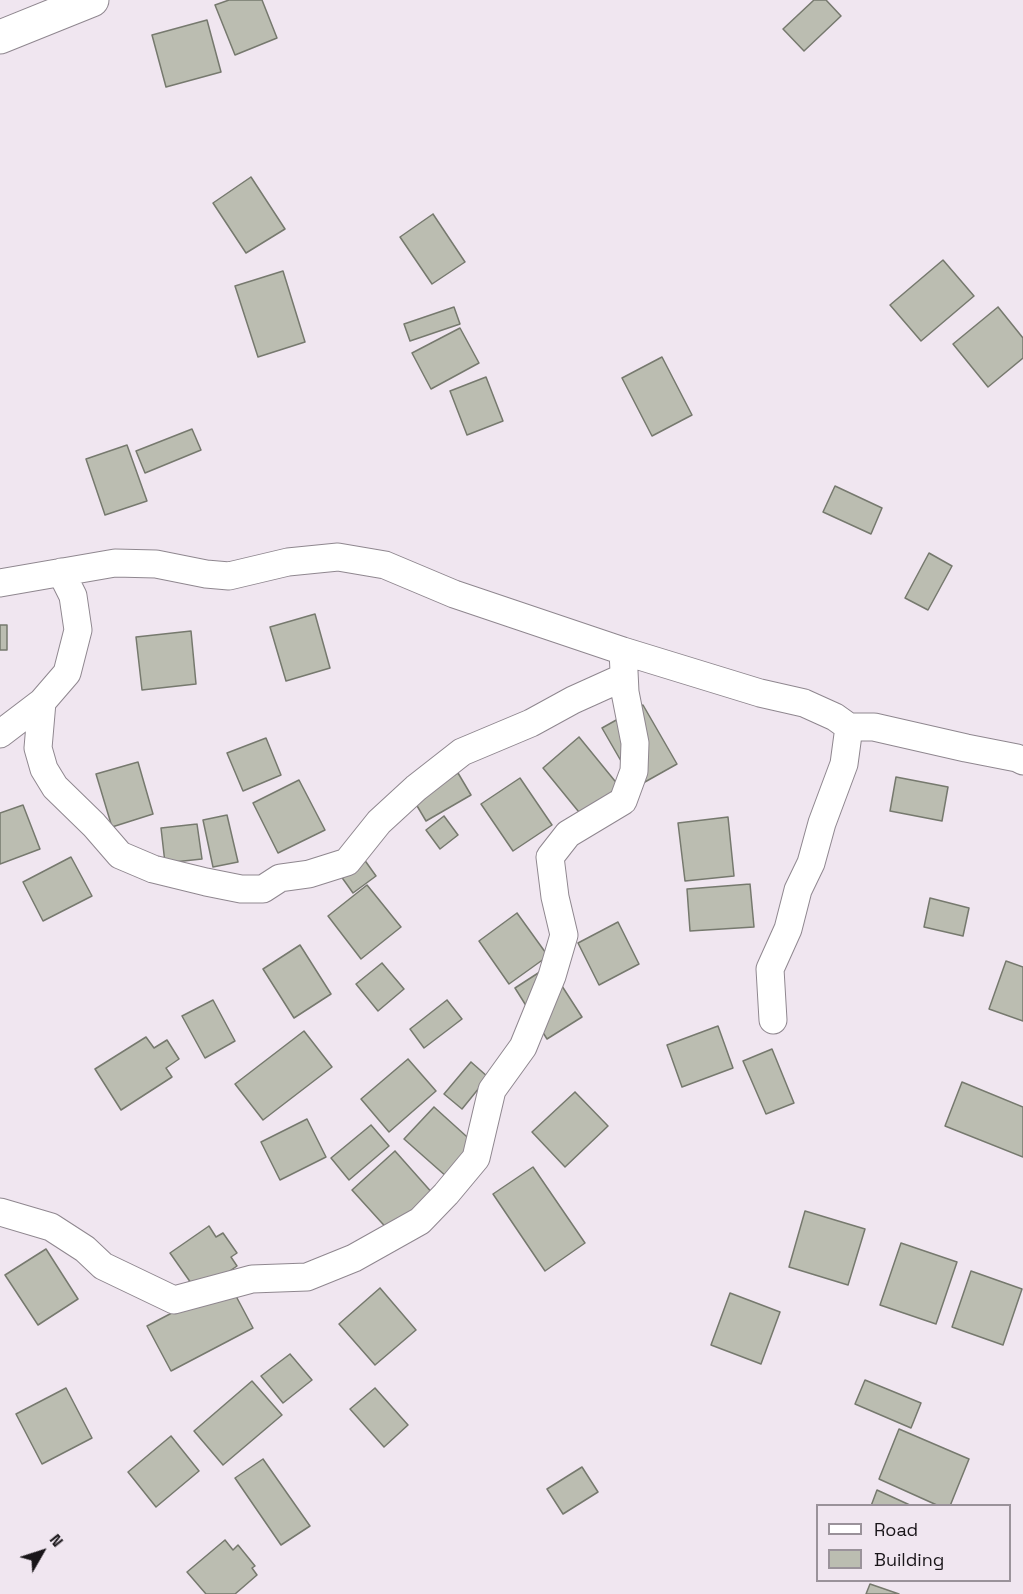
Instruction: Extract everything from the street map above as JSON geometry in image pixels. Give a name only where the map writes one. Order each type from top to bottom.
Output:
[{"type":"street","points":[[0,37],[92,0]]},
{"type":"street","points":[[0,583],[115,563],[156,564],[228,576],[288,562],[338,557],[385,565],[454,594],[623,651],[760,693],[804,703],[835,717],[849,727],[874,727],[1023,760]]},
{"type":"street","points":[[0,734],[42,702],[67,673],[78,630],[73,596],[61,572]]},
{"type":"street","points":[[0,1212],[51,1227],[85,1249],[103,1266],[174,1300],[252,1279],[307,1277],[354,1258],[420,1221],[476,1158],[492,1090],[523,1047],[552,976],[564,935],[555,897],[550,857],[568,834],[623,801],[634,771],[634,743],[625,692],[623,651]]},
{"type":"street","points":[[42,702],[38,748],[45,769],[55,787],[94,825],[120,855],[153,869],[207,882],[241,889],[263,889],[280,878],[309,874],[347,862],[379,822],[416,788],[462,752],[531,723],[573,700],[624,677]]},
{"type":"street","points":[[773,1020],[770,969],[788,928],[798,890],[811,862],[822,823],[844,764],[849,727]]},
{"type":"building","points":[[229,0],[262,0],[277,38],[235,55],[215,5]]},
{"type":"building","points":[[814,0],[826,0],[841,16],[804,51],[783,29]]},
{"type":"building","points":[[207,20],[221,72],[166,87],[152,35]]},
{"type":"building","points":[[251,177],[285,229],[246,253],[213,203]]},
{"type":"building","points":[[433,214],[465,262],[432,284],[400,237]]},
{"type":"building","points":[[943,260],[974,296],[921,341],[890,305]]},
{"type":"building","points":[[283,271],[305,342],[258,357],[235,286]]},
{"type":"building","points":[[454,307],[460,324],[410,341],[404,324]]},
{"type":"building","points":[[998,307],[1023,338],[1023,358],[988,387],[953,344]]},
{"type":"building","points":[[460,328],[479,363],[431,389],[412,353]]},
{"type":"building","points":[[662,357],[692,415],[652,436],[622,378]]},
{"type":"building","points":[[486,377],[503,421],[467,435],[450,391]]},
{"type":"building","points":[[192,429],[201,450],[145,473],[136,451]]},
{"type":"building","points":[[127,445],[147,501],[105,515],[86,459]]},
{"type":"building","points":[[835,486],[882,508],[871,534],[823,512]]},
{"type":"building","points":[[929,553],[952,566],[928,610],[905,598]]},
{"type":"building","points":[[315,614],[330,668],[286,681],[270,627]]},
{"type":"building","points":[[0,625],[7,625],[7,650],[0,650]]},
{"type":"building","points":[[191,631],[196,684],[142,690],[136,637]]},
{"type":"building","points":[[643,705],[677,764],[636,787],[602,728]]},
{"type":"building","points":[[579,737],[619,786],[583,817],[543,768]]},
{"type":"building","points":[[266,738],[281,775],[243,791],[227,753]]},
{"type":"building","points":[[138,762],[153,814],[112,827],[96,774]]},
{"type":"building","points":[[458,773],[471,795],[426,821],[413,799]]},
{"type":"building","points":[[896,777],[948,787],[942,821],[890,811]]},
{"type":"building","points":[[520,778],[552,825],[513,851],[481,804]]},
{"type":"building","points":[[299,780],[325,830],[278,853],[253,803]]},
{"type":"building","points":[[23,805],[40,849],[0,864],[0,813]]},
{"type":"building","points":[[227,815],[238,862],[213,867],[203,820]]},
{"type":"building","points":[[444,816],[458,835],[440,849],[426,830]]},
{"type":"building","points":[[728,817],[734,876],[685,881],[678,823]]},
{"type":"building","points":[[197,824],[202,859],[165,863],[161,828]]},
{"type":"building","points":[[361,855],[376,876],[353,893],[338,872]]},
{"type":"building","points":[[71,857],[92,896],[43,921],[23,882]]},
{"type":"building","points":[[750,884],[754,927],[690,931],[687,889]]},
{"type":"building","points":[[367,885],[401,927],[361,959],[328,916]]},
{"type":"building","points":[[930,898],[969,908],[963,936],[924,927]]},
{"type":"building","points":[[517,913],[548,956],[509,984],[479,941]]},
{"type":"building","points":[[618,922],[639,964],[599,985],[578,943]]},
{"type":"building","points":[[300,945],[331,994],[294,1018],[263,969]]},
{"type":"building","points":[[1006,961],[1023,967],[1023,1021],[989,1009]]},
{"type":"building","points":[[382,963],[404,989],[378,1011],[356,984]]},
{"type":"building","points":[[549,966],[582,1017],[547,1039],[515,988]]},
{"type":"building","points":[[213,1000],[235,1041],[205,1058],[182,1016]]},
{"type":"building","points":[[447,1000],[462,1019],[424,1048],[410,1029]]},
{"type":"building","points":[[718,1026],[733,1068],[682,1087],[667,1045]]},
{"type":"building","points":[[304,1031],[332,1067],[263,1120],[235,1084]]},
{"type":"building","points":[[146,1037],[154,1048],[167,1040],[179,1059],[166,1068],[172,1077],[121,1110],[95,1069]]},
{"type":"building","points":[[772,1049],[794,1103],[766,1114],[743,1061]]},
{"type":"building","points":[[408,1059],[436,1091],[389,1132],[361,1099]]},
{"type":"building","points":[[471,1062],[488,1077],[462,1109],[444,1094]]},
{"type":"building","points":[[962,1082],[1023,1107],[1023,1157],[945,1126]]},
{"type":"building","points":[[575,1092],[608,1126],[565,1167],[532,1132]]},
{"type":"building","points":[[434,1107],[476,1145],[447,1177],[404,1139]]},
{"type":"building","points":[[307,1119],[326,1157],[280,1180],[261,1142]]},
{"type":"building","points":[[371,1125],[389,1146],[349,1180],[331,1158]]},
{"type":"building","points":[[395,1151],[434,1195],[391,1233],[352,1190]]},
{"type":"building","points":[[533,1167],[585,1243],[545,1271],[493,1194]]},
{"type":"building","points":[[805,1211],[865,1229],[848,1285],[789,1267]]},
{"type":"building","points":[[209,1226],[216,1237],[223,1233],[237,1253],[231,1257],[237,1266],[198,1293],[170,1253]]},
{"type":"building","points":[[901,1243],[957,1262],[936,1324],[880,1305]]},
{"type":"building","points":[[46,1249],[78,1299],[38,1325],[5,1275]]},
{"type":"building","points":[[971,1271],[1022,1289],[1003,1345],[952,1327]]},
{"type":"building","points":[[229,1283],[253,1328],[171,1371],[147,1326]]},
{"type":"building","points":[[380,1288],[416,1330],[375,1365],[339,1324]]},
{"type":"building","points":[[730,1293],[780,1312],[761,1364],[711,1345]]},
{"type":"building","points":[[290,1354],[312,1380],[283,1403],[261,1376]]},
{"type":"building","points":[[865,1380],[921,1403],[911,1428],[855,1404]]},
{"type":"building","points":[[252,1381],[282,1415],[223,1465],[194,1431]]},
{"type":"building","points":[[66,1388],[92,1438],[42,1464],[16,1414]]},
{"type":"building","points":[[375,1388],[408,1425],[384,1447],[350,1409]]},
{"type":"building","points":[[899,1429],[969,1459],[951,1504],[935,1504],[879,1479]]},
{"type":"building","points":[[171,1436],[199,1471],[156,1507],[128,1472]]},
{"type":"building","points":[[263,1459],[310,1526],[281,1545],[235,1478]]},
{"type":"building","points":[[582,1467],[598,1492],[563,1514],[547,1489]]},
{"type":"building","points":[[877,1490],[908,1504],[872,1504]]},
{"type":"building","points":[[225,1540],[233,1550],[238,1545],[255,1566],[252,1568],[257,1575],[235,1594],[206,1594],[187,1572]]},
{"type":"building","points":[[870,1584],[899,1594],[866,1594]]}]
